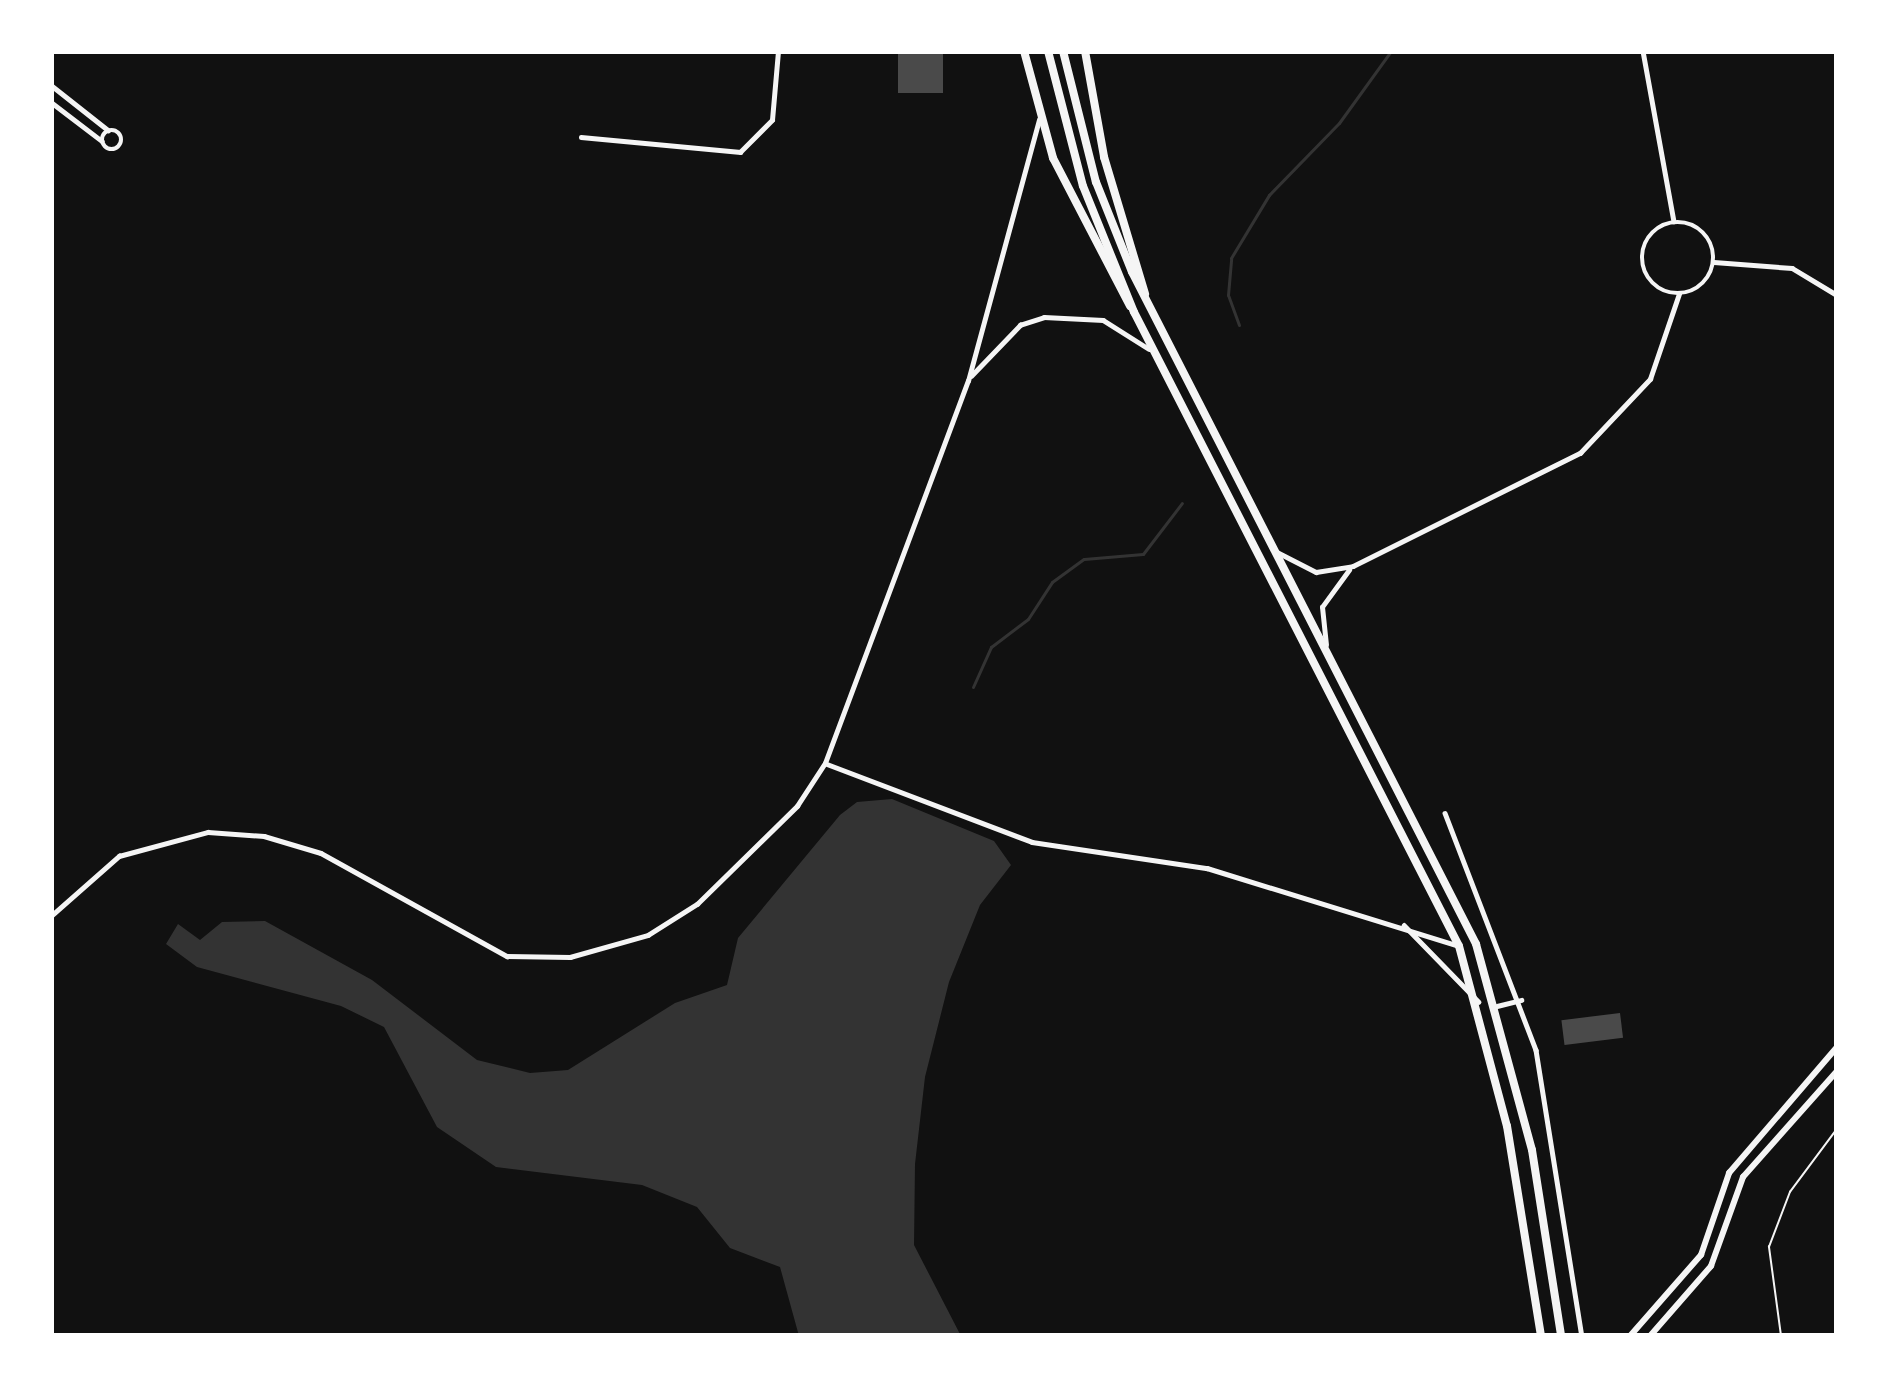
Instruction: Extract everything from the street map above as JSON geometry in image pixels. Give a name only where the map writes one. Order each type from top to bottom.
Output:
[{"type":"main road","points":[[1024,51],[1039,119],[1088,235],[1134,312]]},
{"type":"main road","points":[[1048,51],[1082,186],[1134,312],[1459,946],[1479,1002],[1541,1336]]},
{"type":"main road","points":[[1063,51],[1096,182],[1146,300],[1466,921],[1497,1006],[1532,1150],[1562,1336]]},
{"type":"main road","points":[[1085,51],[1104,157],[1146,300]]},
{"type":"street","points":[[581,137],[740,152],[772,120],[778,51]]},
{"type":"street","points":[[1643,51],[1674,221]]},
{"type":"street","points":[[51,86],[108,130],[120,133],[120,146],[110,150],[51,102]]},
{"type":"street","points":[[51,916],[98,868],[146,843],[236,832],[340,861],[486,948],[570,957],[648,935],[697,904],[797,806],[825,763],[968,381],[1039,119]]},
{"type":"street","points":[[102,140],[108,130]]},
{"type":"street","points":[[1674,221],[1704,232],[1714,262],[1699,288],[1679,294],[1650,281],[1642,260],[1654,230],[1674,221]]},
{"type":"street","points":[[1714,262],[1792,268],[1837,295]]},
{"type":"street","points":[[1274,550],[1316,572],[1353,566],[1599,438],[1650,379],[1679,294]]},
{"type":"street","points":[[968,381],[1005,338],[1044,317],[1103,320],[1152,351]]},
{"type":"street","points":[[1326,650],[1326,594],[1353,566]]},
{"type":"street","points":[[825,763],[1036,843],[1207,868],[1402,924],[1459,946]]},
{"type":"street","points":[[1445,813],[1521,1000],[1536,1050],[1582,1336]]},
{"type":"street","points":[[1402,924],[1479,1002]]},
{"type":"street","points":[[1497,1006],[1521,1000]]},
{"type":"street","points":[[1630,1336],[1701,1255],[1729,1173],[1837,1047]]},
{"type":"street","points":[[1649,1336],[1711,1266],[1743,1177],[1837,1071]]},
{"type":"path","points":[[1780,1336],[1769,1247],[1790,1192],[1837,1130]]},
{"type":"shaded area","points":[[892,799],[994,841],[1011,865],[980,905],[949,982],[925,1077],[915,1164],[914,1245],[961,1336],[799,1336],[780,1267],[730,1248],[697,1207],[642,1185],[496,1167],[437,1127],[384,1027],[341,1006],[197,967],[166,944],[178,924],[200,940],[222,922],[265,921],[372,980],[477,1060],[530,1073],[568,1070],[675,1003],[727,985],[738,938],[840,815],[857,802]]},
{"type":"building","points":[[898,51],[943,51],[943,93],[898,93]]},
{"type":"building","points":[[1620,1013],[1623,1038],[1564,1045],[1561,1020]]},
{"type":"waterway","points":[[1239,325],[1228,295],[1231,258],[1269,195],[1339,123],[1391,51]]},
{"type":"waterway","points":[[973,687],[991,647],[1028,619],[1052,582],[1084,559],[1143,554],[1182,503]]}]
